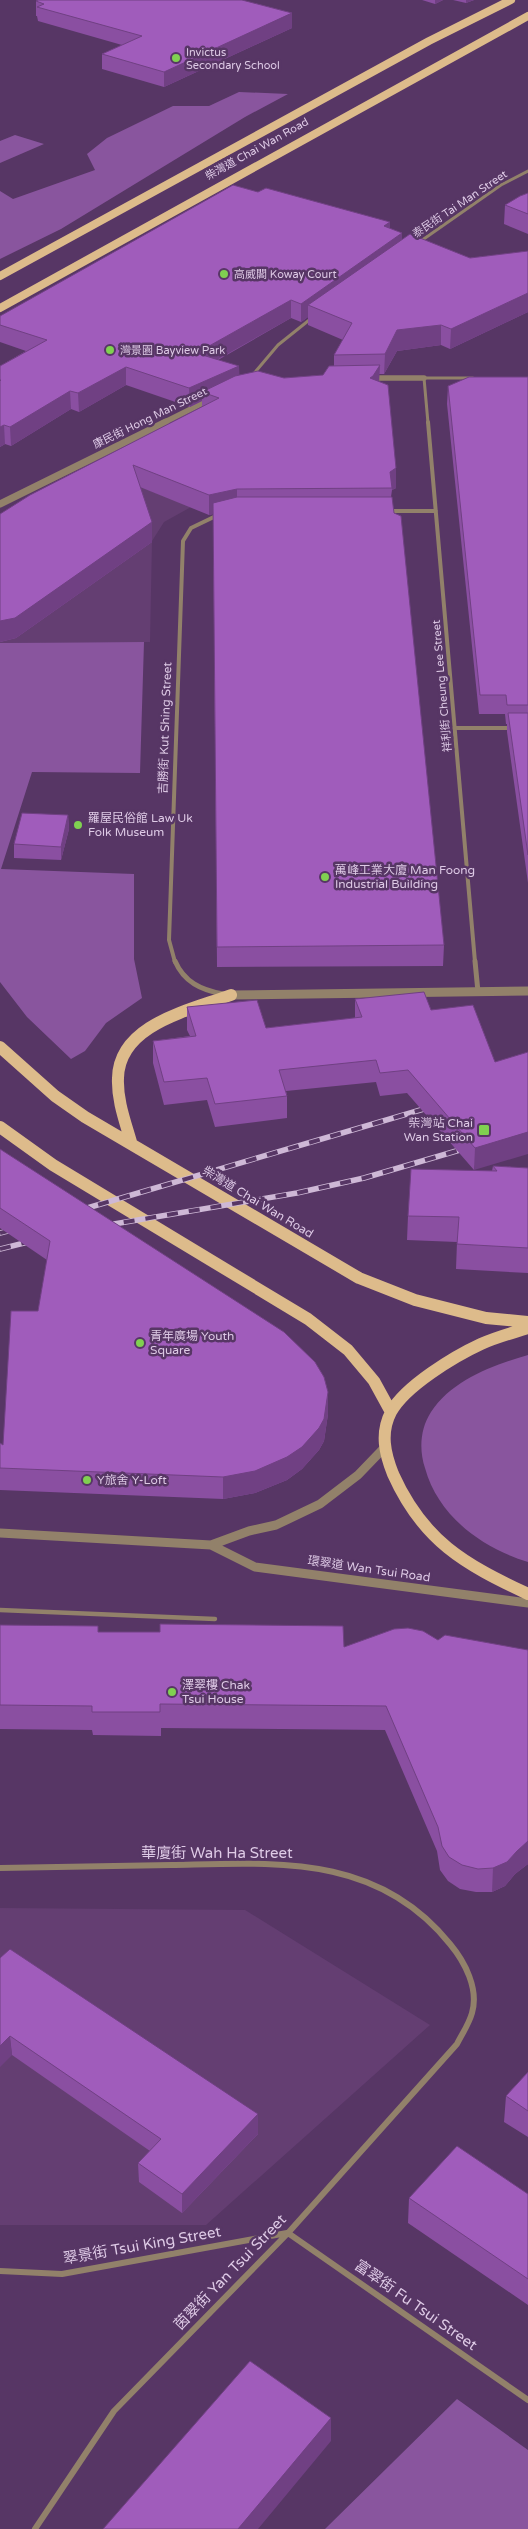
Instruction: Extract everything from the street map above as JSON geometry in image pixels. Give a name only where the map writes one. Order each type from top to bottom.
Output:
[{"type":"main road","name":"柴灣道 Chai Wan Road","points":[[0,276],[432,40],[511,0]]},
{"type":"main road","name":"柴灣道 Chai Wan Road","points":[[0,308],[528,16]]},
{"type":"main road","points":[[131,1142],[117,1085],[117,1068],[121,1056],[131,1042],[148,1027],[231,995]]},
{"type":"main road","name":"柴灣道 Chai Wan Road","points":[[0,1047],[55,1096],[85,1117],[131,1142],[318,1256],[359,1278],[415,1300],[486,1318],[528,1322]]},
{"type":"main road","points":[[0,1128],[53,1165],[308,1319],[348,1350],[374,1381],[391,1412]]},
{"type":"main road","points":[[528,1328],[480,1344],[428,1377],[408,1393],[391,1412],[384,1448],[396,1483],[408,1506],[421,1525],[435,1540],[468,1565],[528,1594]]},
{"type":"street","name":"泰民街 Tai Man Street","points":[[416,245],[502,184],[528,171]]},
{"type":"street","points":[[248,381],[278,345],[315,316]]},
{"type":"street","points":[[357,378],[476,378]]},
{"type":"street","name":"祥利街 Cheung Lee Street","points":[[424,378],[478,992]]},
{"type":"street","name":"康民街 Hong Man Street","points":[[0,504],[218,396]]},
{"type":"street","points":[[383,511],[436,511]]},
{"type":"street","name":"吉勝街 Kut Shing Street","points":[[223,514],[211,517],[192,528],[183,541],[169,940],[173,961],[179,972],[192,984],[212,992],[231,995],[528,991]]},
{"type":"street","points":[[454,728],[520,728]]},
{"type":"street","name":"環翠道 Wan Tsui Road","points":[[211,1546],[249,1531],[276,1525],[320,1504],[358,1475],[384,1448]]},
{"type":"street","name":"環翠道 Wan Tsui Road","points":[[0,1533],[211,1546],[255,1567],[528,1603]]},
{"type":"street","points":[[0,1610],[215,1619]]},
{"type":"street","name":"華廈街 Wah Ha Street","points":[[0,1868],[283,1863],[321,1870],[372,1883],[405,1902],[435,1926],[457,1950],[474,1984],[473,2010],[457,2044]]},
{"type":"street","name":"茵翠街 Yan Tsui Street","points":[[35,2529],[114,2411],[288,2233],[457,2044]]},
{"type":"street","name":"翠景街 Tsui King Street","points":[[0,2271],[62,2274],[288,2233]]},
{"type":"street","name":"富翠街 Fu Tsui Street","points":[[288,2233],[528,2400]]},
{"type":"shaded area","points":[[239,92],[288,94],[245,117],[61,229],[0,259],[0,191],[13,199],[95,170],[87,154],[107,138],[173,106],[209,106]]},
{"type":"shaded area","points":[[15,135],[44,144],[0,163],[0,141]]},
{"type":"shaded area","points":[[109,474],[191,507],[164,522],[152,541],[150,642],[0,643],[0,530]]},
{"type":"shaded area","points":[[144,642],[140,773],[32,772],[1,869],[134,874],[134,959],[142,998],[106,1023],[85,1051],[71,1059],[27,1017],[0,982],[0,643]]},
{"type":"shaded area","points":[[528,1355],[528,1562],[511,1556],[479,1539],[451,1515],[431,1485],[423,1461],[421,1447],[427,1419],[450,1391],[487,1369]]},
{"type":"shaded area","points":[[0,1908],[245,1910],[430,2025],[206,2225],[0,2225]]},
{"type":"shaded area","points":[[457,2399],[528,2450],[528,2529],[325,2529]]},
{"type":"building","points":[[242,0],[292,13],[164,72],[102,54],[142,36],[37,7],[44,4],[36,1]]},
{"type":"building","points":[[233,185],[258,192],[266,188],[390,222],[384,226],[402,233],[301,304],[291,300],[202,350],[204,351],[199,354],[239,366],[189,388],[126,367],[78,393],[70,391],[10,427],[4,425],[0,427],[0,366],[47,340],[0,325],[0,316]]},
{"type":"building","points":[[528,193],[528,214],[505,205],[520,196]]},
{"type":"building","points":[[410,234],[470,258],[528,251],[528,293],[451,329],[441,325],[397,330],[385,354],[334,355],[352,323],[308,305]]},
{"type":"building","points":[[380,365],[370,378],[388,385],[396,468],[390,472],[392,488],[237,489],[209,495],[133,465],[152,522],[15,618],[0,621],[0,514],[30,495],[219,398],[202,392],[235,376],[258,371],[284,378],[323,375],[329,366]]},
{"type":"building","points":[[469,377],[528,377],[528,705],[507,705],[506,695],[480,695],[448,386]]},
{"type":"building","points":[[237,497],[392,497],[394,513],[401,516],[444,945],[217,947],[213,503]]},
{"type":"building","points":[[508,713],[528,713],[528,855]]},
{"type":"building","points":[[22,813],[68,815],[61,847],[14,844]]},
{"type":"building","points":[[424,992],[431,1010],[473,1005],[495,1062],[528,1052],[528,1132],[475,1148],[408,1070],[380,1073],[376,1060],[279,1070],[287,1096],[215,1104],[207,1078],[164,1082],[153,1041],[196,1036],[187,1007],[257,1000],[266,1028],[362,1017],[355,999]]},
{"type":"building","name":"青年廣場 Youth Square","points":[[0,1149],[284,1332],[315,1362],[324,1377],[328,1392],[324,1419],[319,1428],[302,1447],[287,1457],[255,1471],[223,1477],[0,1468],[0,1443],[3,1445],[11,1311],[38,1311],[50,1241],[0,1208]]},
{"type":"building","points":[[493,1166],[528,1168],[528,1248],[457,1244],[459,1217],[408,1216],[411,1169],[497,1171]]},
{"type":"building","points":[[160,1624],[343,1626],[344,1647],[394,1629],[408,1628],[423,1631],[438,1640],[445,1635],[528,1650],[528,1841],[507,1862],[493,1868],[478,1869],[462,1865],[449,1857],[442,1846],[438,1827],[386,1706],[160,1704],[160,1712],[92,1712],[92,1706],[0,1705],[0,1625],[98,1626],[98,1632],[160,1632]]},
{"type":"building","points":[[10,1949],[258,2114],[182,2194],[138,2163],[161,2139],[10,2036],[0,2046],[0,1958]]},
{"type":"building","points":[[528,2072],[528,2111],[506,2096]]},
{"type":"building","points":[[457,2146],[528,2194],[528,2279],[409,2198]]},
{"type":"building","points":[[250,2361],[331,2418],[238,2529],[103,2529]]},
{"type":"railway","points":[[77,1211],[434,1106]]},
{"type":"railway","points":[[102,1226],[297,1193],[364,1178],[470,1147]]},
{"type":"railway","points":[[0,1233],[19,1228]]},
{"type":"railway","points":[[0,1249],[36,1240]]},
{"type":"place","name":"Invictus Secondary School","points":[[176,58]]},
{"type":"place","name":"高威閣 Koway Court","points":[[224,274]]},
{"type":"place","name":"灣景園 Bayview Park","points":[[110,350]]},
{"type":"place","name":"羅屋民俗館 Law Uk Folk Museum","points":[[78,825]]},
{"type":"place","name":"萬峰工業大廈 Man Foong Industrial Building","points":[[325,877]]},
{"type":"place","name":"柴灣站 Chai Wan Station","points":[[484,1130]]},
{"type":"place","name":"青年廣場 Youth Square","points":[[140,1343]]},
{"type":"place","name":"Y旅舍 Y-Loft","points":[[87,1480]]},
{"type":"place","name":"澤翠樓 Chak Tsui House","points":[[172,1692]]}]
